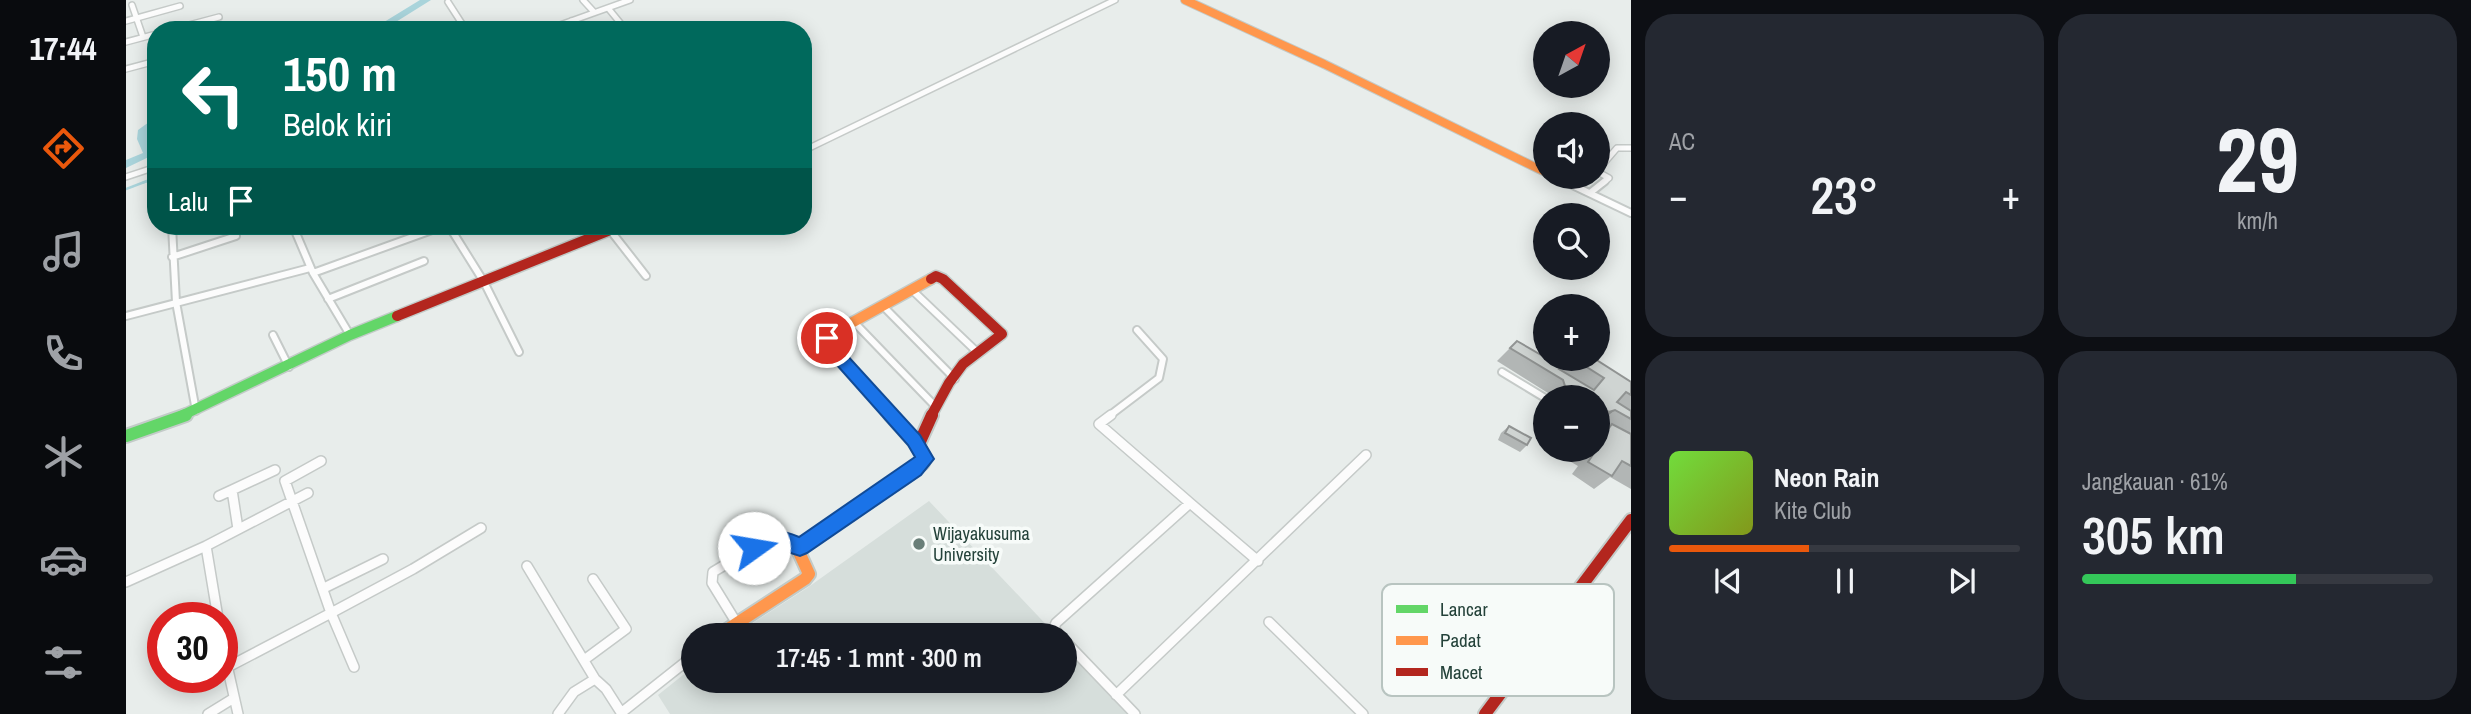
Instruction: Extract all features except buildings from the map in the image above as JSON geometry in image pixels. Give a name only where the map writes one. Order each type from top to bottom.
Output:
[{"type":"street","points":[[583,0],[594,12]]},
{"type":"street","points":[[571,21],[630,0]]},
{"type":"street","points":[[812,147],[1115,0]]},
{"type":"street","points":[[1185,0],[1302,53],[1533,166]]},
{"type":"street","points":[[448,2],[460,21]]},
{"type":"street","points":[[132,5],[143,37]]},
{"type":"street","points":[[126,21],[180,6]]},
{"type":"street","points":[[608,8],[619,21]]},
{"type":"street","points":[[204,21],[219,17]]},
{"type":"street","points":[[126,42],[147,36]]},
{"type":"street","points":[[126,69],[147,63]]},
{"type":"street","points":[[1610,156],[1617,148],[1631,148]]},
{"type":"street","points":[[126,177],[147,170]]},
{"type":"street","points":[[1581,189],[1631,213]]},
{"type":"street","points":[[1590,193],[1595,189]]},
{"type":"street","points":[[172,235],[176,302],[196,411]]},
{"type":"street","points":[[297,235],[311,270],[350,335]]},
{"type":"street","points":[[126,316],[311,270],[416,235]]},
{"type":"street","points":[[454,235],[484,282],[519,352]]},
{"type":"street","points":[[126,436],[196,411],[350,335],[594,235]]},
{"type":"street","points":[[618,235],[646,276]]},
{"type":"street","points":[[172,257],[236,236]]},
{"type":"street","points":[[328,299],[424,261]]},
{"type":"street","points":[[800,547],[783,539],[770,538],[713,572],[712,583],[736,622],[805,579],[808,575],[799,552],[800,547],[923,463],[925,459],[918,446],[826,342],[830,335],[882,304],[928,278],[939,276],[1002,334],[999,339],[976,351],[961,366],[955,379],[935,405],[918,446]]},
{"type":"street","points":[[911,288],[976,351]]},
{"type":"street","points":[[882,304],[955,379]]},
{"type":"street","points":[[853,321],[935,405]]},
{"type":"street","points":[[1138,330],[1163,359],[1159,378],[1098,424],[1258,561]]},
{"type":"street","points":[[273,335],[289,367]]},
{"type":"street","points":[[1502,372],[1533,391]]},
{"type":"street","points":[[1116,695],[1366,455]]},
{"type":"street","points":[[321,461],[286,479],[291,502],[331,613],[354,667]]},
{"type":"street","points":[[219,496],[275,470]]},
{"type":"street","points":[[232,490],[239,529]]},
{"type":"street","points":[[126,582],[206,546],[308,493]]},
{"type":"street","points":[[1056,623],[1190,503]]},
{"type":"street","points":[[1582,584],[1631,520]]},
{"type":"street","points":[[238,662],[413,569],[481,528]]},
{"type":"street","points":[[206,546],[215,602]]},
{"type":"street","points":[[324,588],[383,559]]},
{"type":"street","points":[[527,566],[595,679],[606,689],[622,713],[681,666]]},
{"type":"street","points":[[584,660],[626,629],[593,579]]},
{"type":"street","points":[[1269,622],[1363,714]]},
{"type":"street","points":[[1077,654],[1135,714]]},
{"type":"street","points":[[558,714],[574,692],[595,679]]},
{"type":"street","points":[[233,693],[239,714]]},
{"type":"street","points":[[1485,714],[1499,696]]},
{"type":"street","points":[[208,714],[234,698]]},
{"type":"shaded area","name":"Wijayakusuma University","points":[[929,501],[1045,623],[753,623],[807,588]]},
{"type":"shaded area","points":[[1077,658],[1131,714],[670,714],[658,695],[681,677],[681,693],[1077,693]]},
{"type":"waterway","points":[[391,21],[426,0]]},
{"type":"waterway","points":[[147,127],[143,130],[142,139],[147,150]]},
{"type":"waterway","points":[[126,164],[147,155]]},
{"type":"waterway","points":[[126,189],[147,181]]},
{"type":"waterway","points":[[142,183],[147,181]]},
{"type":"traffic: fast","points":[[126,436],[196,411],[350,335],[397,316]]},
{"type":"traffic: slow","points":[[1185,0],[1324,64],[1533,166]]},
{"type":"traffic: slow","points":[[737,623],[805,579],[809,574],[799,552],[802,544],[923,463],[925,459],[918,446],[826,342],[835,332],[931,279]]},
{"type":"traffic: jam","points":[[397,316],[598,235]]},
{"type":"traffic: jam","points":[[918,446],[937,403],[956,373],[968,360],[1002,334],[943,279],[936,276],[931,279]]},
{"type":"traffic: jam","points":[[1583,584],[1631,520]]},
{"type":"traffic: jam","points":[[1485,714],[1499,696]]},
{"type":"place","name":"Wijayakusuma University","points":[[919,544]]},
{"type":"route","points":[[754,548],[770,538],[783,539],[800,547],[814,535],[914,470],[925,459],[914,440],[826,342],[827,338]]}]
